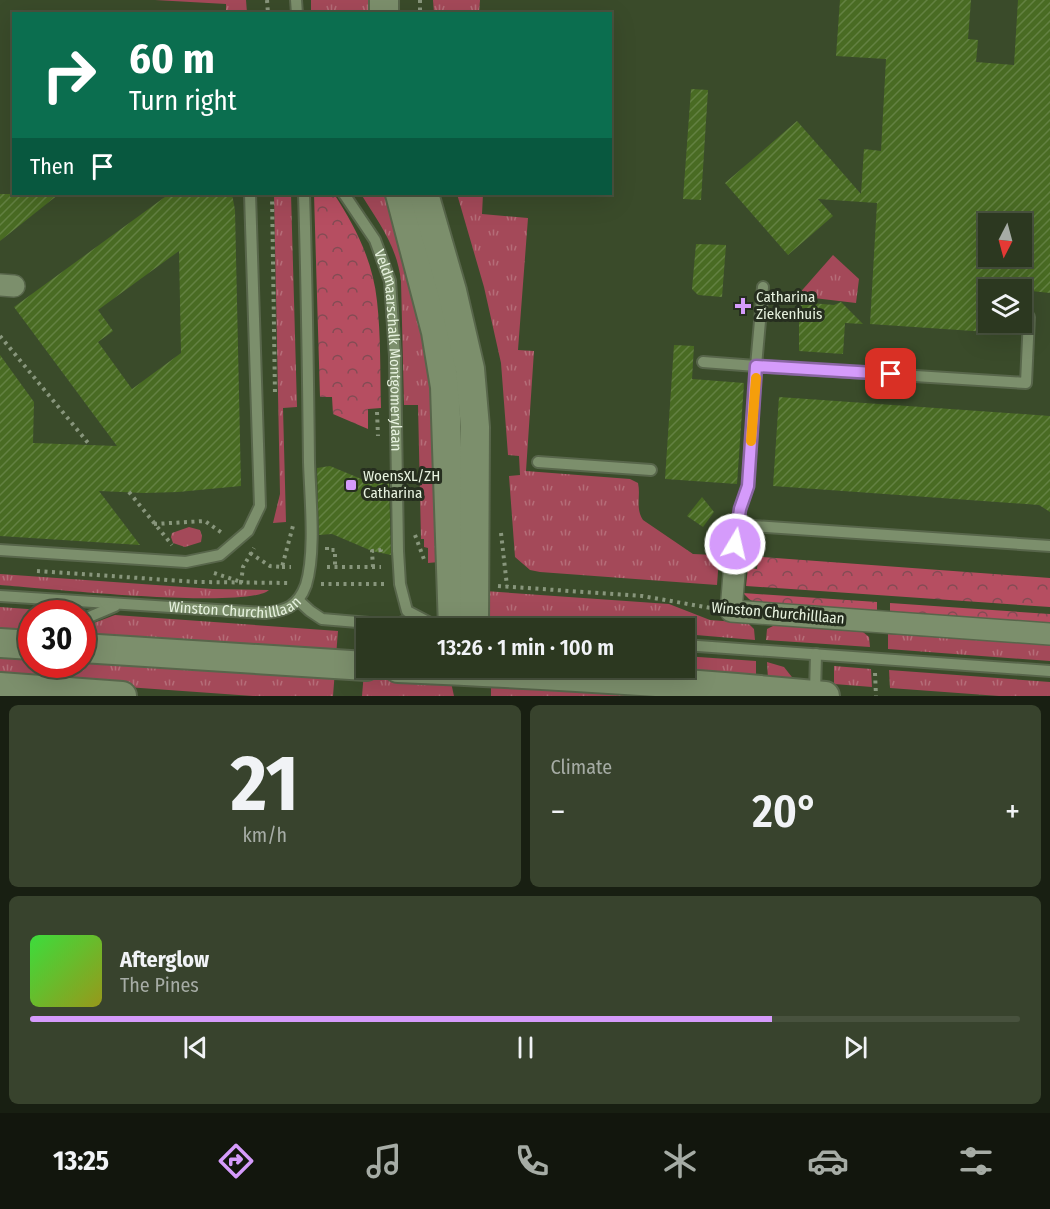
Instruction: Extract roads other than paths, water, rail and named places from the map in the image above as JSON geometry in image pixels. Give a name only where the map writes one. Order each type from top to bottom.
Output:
[{"type":"main road","points":[[400,195],[436,332],[445,387],[454,618]]},
{"type":"main road","points":[[424,195],[452,291],[470,369],[475,427],[474,618]]},
{"type":"main road","points":[[96,649],[356,665]]},
{"type":"main road","points":[[466,678],[716,686],[817,696]]},
{"type":"main road","points":[[0,687],[122,696]]},
{"type":"street","name":"Winston Churchilllaan","points":[[738,525],[731,611],[1050,634]]},
{"type":"lane","points":[[0,549],[186,562],[220,555],[248,531],[260,507],[250,195]]},
{"type":"lane","points":[[298,600],[306,583],[310,545],[309,354],[304,195]]},
{"type":"lane","name":"Veldmaarschalk Montgomerylaan","points":[[345,195],[375,240],[390,281],[395,356],[400,584],[407,611],[417,618]]},
{"type":"lane","points":[[763,288],[748,486],[740,509],[738,525],[1050,546]]},
{"type":"lane","points":[[703,362],[1026,383],[1028,333]]},
{"type":"lane","points":[[538,462],[651,470]]},
{"type":"lane","name":"Winston Churchilllaan","points":[[0,596],[264,613],[285,611],[298,600],[322,619],[356,622]]},
{"type":"lane","points":[[96,614],[118,605]]},
{"type":"lane","points":[[695,646],[1050,671]]},
{"type":"lane","points":[[816,654],[817,696]]},
{"type":"place","name":"Catharina Ziekenhuis","points":[[743,306]]},
{"type":"place","name":"WoensXL/ZH Catharina","points":[[351,485]]}]
